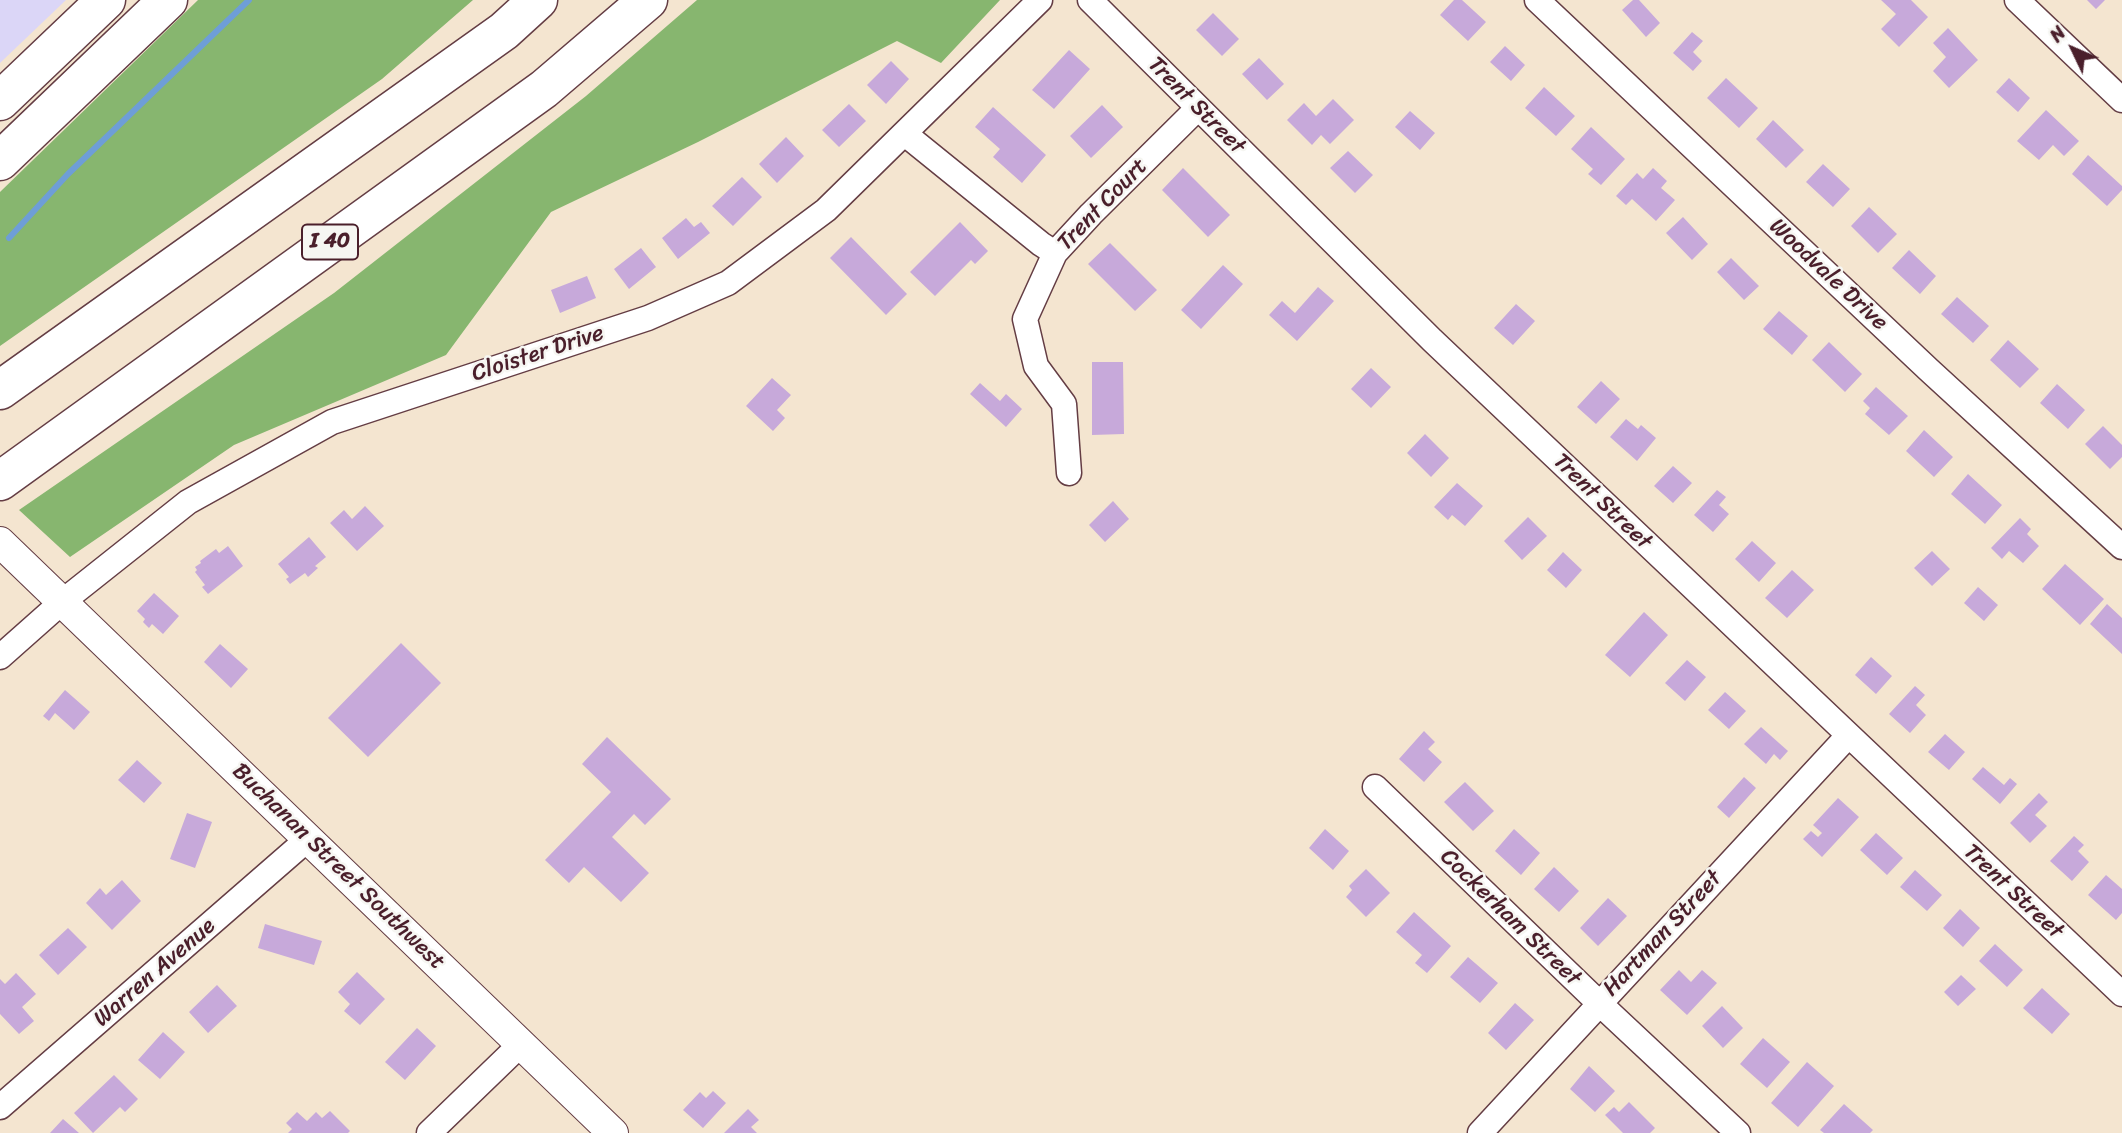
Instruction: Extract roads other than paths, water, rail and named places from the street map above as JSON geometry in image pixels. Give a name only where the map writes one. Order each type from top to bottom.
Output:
[{"type":"main road","points":[[0,101],[106,0]]},
{"type":"main road","points":[[0,161],[168,0]]},
{"type":"main road","points":[[0,390],[493,39],[538,0]]},
{"type":"main road","name":"I 40","points":[[3,479],[544,89],[648,0]]},
{"type":"street","name":"Cloister Drive","points":[[0,657],[62,603],[188,502],[332,422],[649,318],[729,283],[826,210],[1040,0]]},
{"type":"street","name":"Trent Street","points":[[1090,0],[1432,340],[2122,994]]},
{"type":"street","name":"Woodvale Drive","points":[[1537,0],[1929,370],[2122,547]]},
{"type":"street","points":[[2017,0],[2122,100]]},
{"type":"street","name":"Trent Court","points":[[1069,473],[1064,404],[1036,366],[1025,319],[1048,248],[1091,214],[1198,108]]},
{"type":"street","points":[[905,134],[1048,248]]},
{"type":"street","name":"Buchanan Street Southwest","points":[[0,542],[613,1133]]},
{"type":"street","name":"Hartman Street","points":[[1480,1133],[1848,736]]},
{"type":"street","name":"Cockerham Street","points":[[1375,788],[1738,1133]]},
{"type":"street","name":"Warren Avenue","points":[[0,1107],[309,838]]},
{"type":"street","points":[[429,1133],[520,1045]]},
{"type":"waterway","points":[[9,238],[68,174],[249,0]]}]
